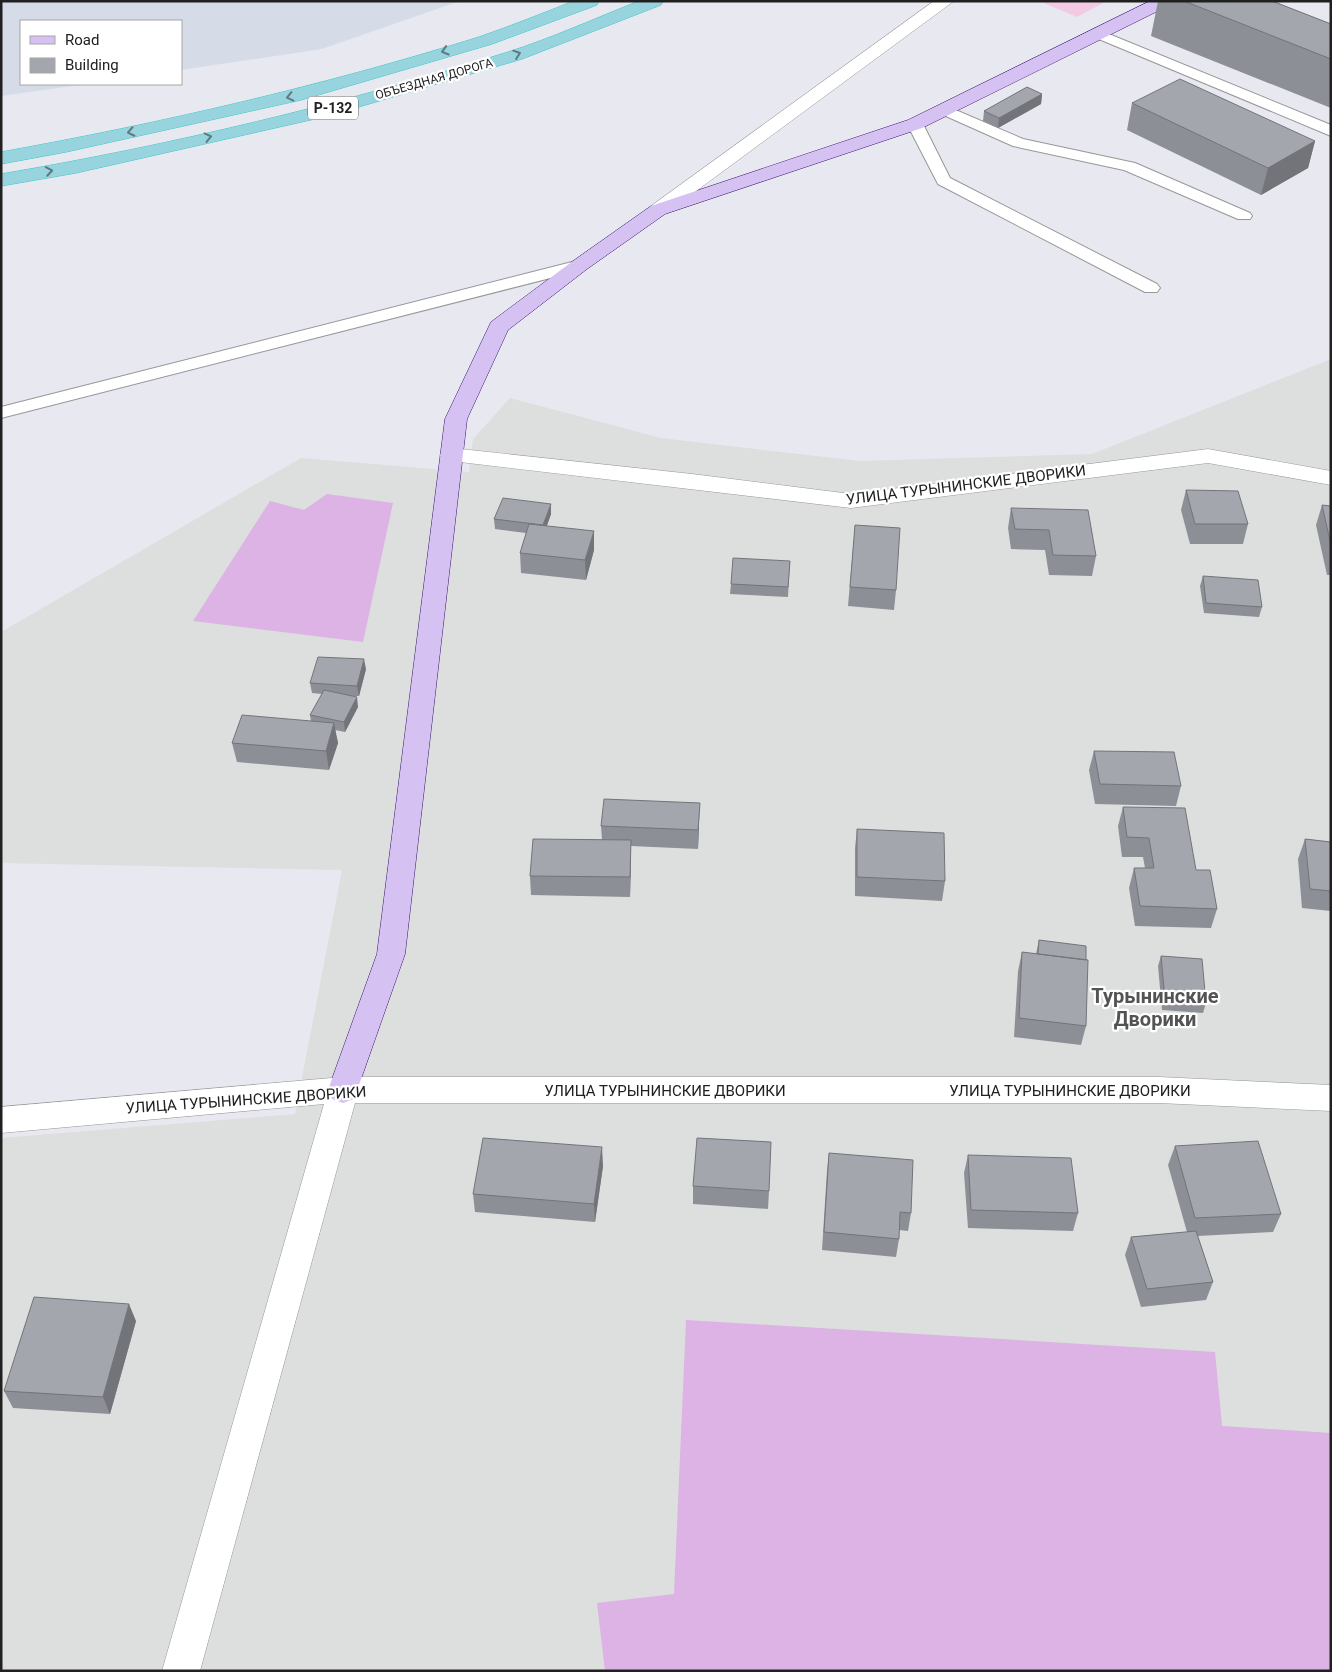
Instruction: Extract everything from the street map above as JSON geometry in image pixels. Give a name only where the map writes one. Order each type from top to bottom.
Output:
[{"type":"highway","name":"ОБЪЕЗДНАЯ ДОРОГА","points":[[1,158],[66,146],[294,96],[486,40],[591,1]]},
{"type":"highway","name":"ОБЪЕЗДНАЯ ДОРОГА","points":[[1,180],[76,166],[322,112],[516,55],[655,1]]},
{"type":"street","points":[[181,1671],[343,1090],[391,954],[456,419],[499,327],[580,265],[946,1]]},
{"type":"street","points":[[658,210],[915,124],[1164,1]]},
{"type":"street","name":"УЛИЦА ТУРЫНИНСКИЕ ДВОРИКИ","points":[[451,455],[682,480],[851,501],[1208,456],[1331,478]]},
{"type":"street","name":"УЛИЦА ТУРЫНИНСКИЕ ДВОРИКИ","points":[[1,1120],[343,1090],[1159,1090],[1331,1098]]},
{"type":"lane","points":[[1098,34],[1331,131]]},
{"type":"lane","points":[[944,110],[1018,143],[1129,166],[1244,216]]},
{"type":"lane","points":[[915,124],[944,181],[1151,288]]},
{"type":"lane","points":[[1,413],[580,265]]},
{"type":"shaded area","points":[[1,1],[460,1],[322,49],[182,70],[182,20],[20,20],[20,85],[79,85],[1,96]]},
{"type":"shaded area","points":[[1039,1],[1107,1],[1077,17]]},
{"type":"shaded area","points":[[1331,359],[1331,1671],[1,1671],[1,1138],[295,1114],[342,870],[1,863],[1,632],[301,458],[469,472],[473,439],[510,398],[661,438],[860,461],[1092,454]]},
{"type":"shaded area","points":[[327,494],[393,503],[363,642],[193,621],[270,501],[304,510]]},
{"type":"shaded area","points":[[686,1320],[1215,1352],[1222,1426],[1331,1433],[1331,1671],[605,1671],[597,1603],[674,1594]]},
{"type":"building","points":[[1184,1],[1272,1],[1331,24],[1331,59]]},
{"type":"building","points":[[1180,79],[1315,141],[1268,168],[1132,103]]},
{"type":"building","points":[[1027,87],[1042,94],[999,118],[984,111]]},
{"type":"building","points":[[1186,490],[1238,491],[1248,524],[1195,524]]},
{"type":"building","points":[[503,498],[551,504],[543,525],[494,519]]},
{"type":"building","points":[[1322,505],[1331,506],[1331,545]]},
{"type":"building","points":[[1011,508],[1088,510],[1096,556],[1053,555],[1049,530],[1015,529]]},
{"type":"building","points":[[529,524],[594,531],[585,560],[520,553]]},
{"type":"building","points":[[855,525],[900,528],[896,590],[850,587]]},
{"type":"building","points":[[733,558],[790,561],[788,587],[731,584]]},
{"type":"building","points":[[1203,576],[1258,580],[1262,607],[1206,603]]},
{"type":"building","points":[[318,657],[364,659],[357,686],[310,683]]},
{"type":"building","points":[[324,690],[357,697],[344,722],[310,715]]},
{"type":"building","points":[[242,715],[334,723],[326,751],[232,743]]},
{"type":"building","points":[[1094,751],[1174,752],[1181,786],[1100,784]]},
{"type":"building","points":[[604,799],[700,803],[698,830],[601,826]]},
{"type":"building","points":[[1123,807],[1185,808],[1196,870],[1210,870],[1217,909],[1140,906],[1134,868],[1154,868],[1149,838],[1127,837]]},
{"type":"building","points":[[857,829],[944,833],[945,881],[857,877]]},
{"type":"building","points":[[533,839],[631,840],[630,877],[530,876]]},
{"type":"building","points":[[1305,839],[1331,842],[1331,891],[1310,889]]},
{"type":"building","points":[[1039,940],[1086,946],[1086,960],[1038,954]]},
{"type":"building","points":[[1022,952],[1088,960],[1086,1026],[1019,1018]]},
{"type":"building","points":[[1161,956],[1202,959],[1206,1003],[1165,1000]]},
{"type":"building","points":[[483,1138],[602,1147],[594,1204],[473,1194]]},
{"type":"building","points":[[697,1138],[771,1142],[769,1191],[693,1186]]},
{"type":"building","points":[[1258,1141],[1281,1214],[1195,1218],[1175,1146]]},
{"type":"building","points":[[829,1153],[913,1160],[911,1213],[900,1212],[899,1239],[824,1232]]},
{"type":"building","points":[[968,1155],[1071,1158],[1078,1213],[971,1210]]},
{"type":"building","points":[[1196,1231],[1213,1282],[1147,1289],[1131,1237]]},
{"type":"building","points":[[34,1297],[129,1304],[103,1397],[4,1391]]},
{"type":"district","name":"Турынинские Дворики","points":[[1155,1008]]}]
